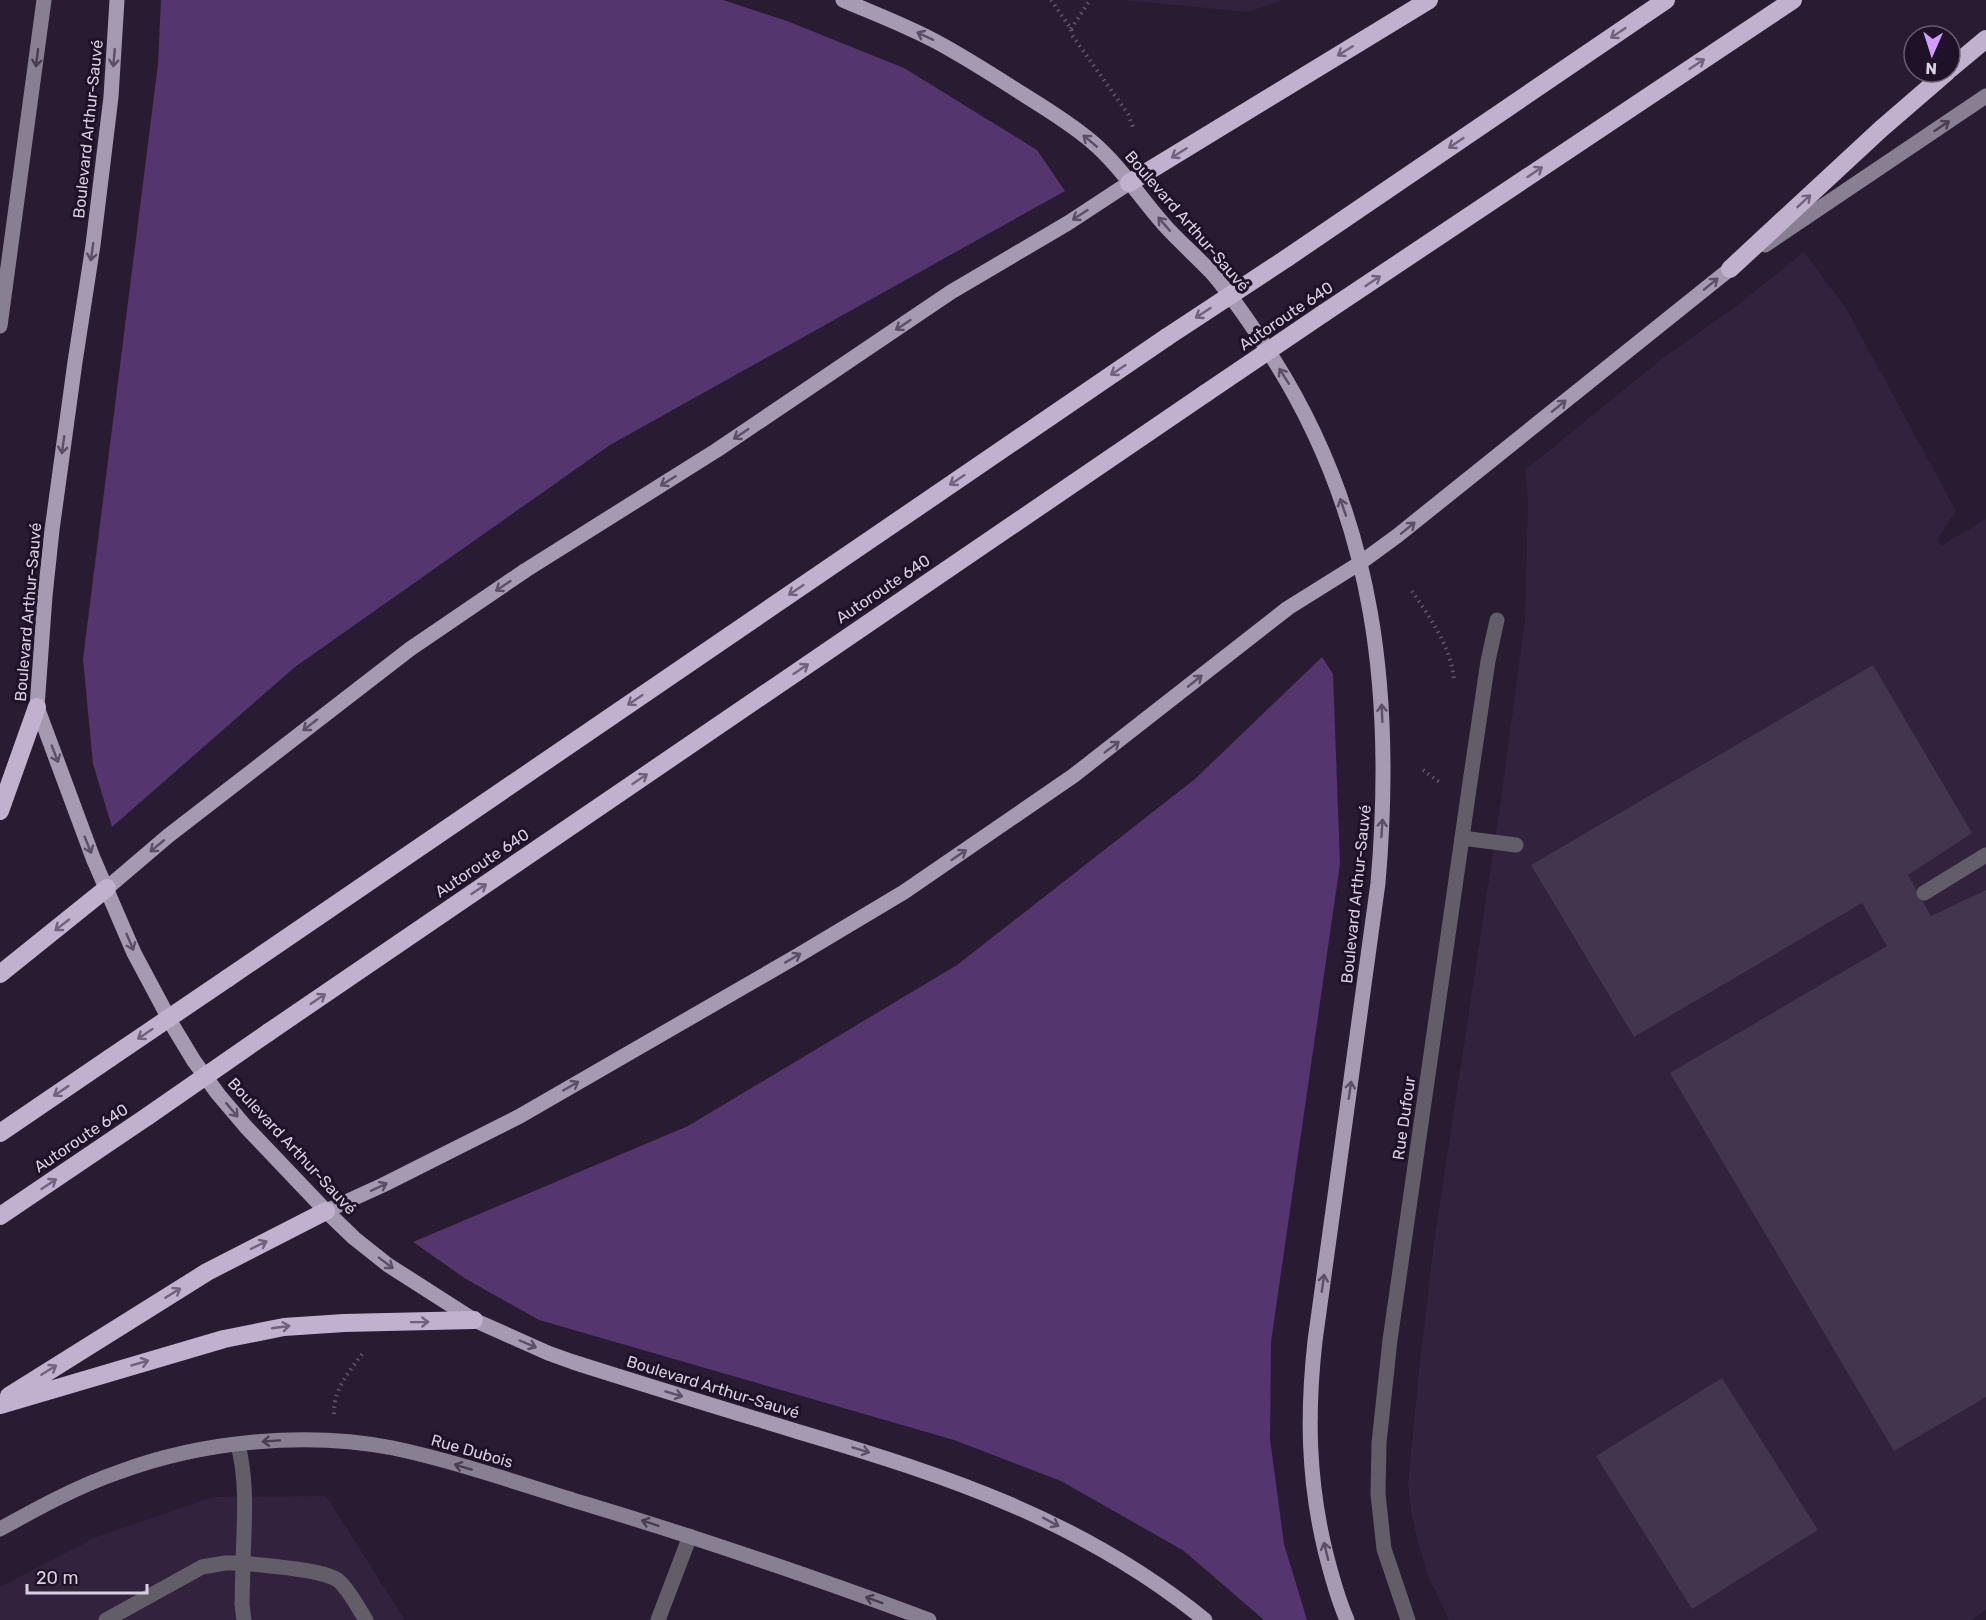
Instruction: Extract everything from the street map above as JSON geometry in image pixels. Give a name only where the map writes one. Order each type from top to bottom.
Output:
[{"type":"highway","points":[[1129,183],[1429,0]]},
{"type":"highway","points":[[0,1133],[1167,337],[1666,0]]},
{"type":"highway","name":"Autoroute 640","points":[[0,1216],[1206,393],[1793,0]]},
{"type":"highway","points":[[1962,59],[1986,39]]},
{"type":"highway","points":[[1730,269],[1933,84]]},
{"type":"highway","points":[[0,812],[37,707]]},
{"type":"highway","points":[[0,974],[107,888]]},
{"type":"highway","points":[[0,1403],[207,1272],[326,1211]]},
{"type":"highway","points":[[0,1403],[224,1339],[284,1327],[474,1320]]},
{"type":"main road","name":"Boulevard Arthur-Sauvé","points":[[117,0],[111,97],[93,245],[52,530],[37,707],[85,837],[149,983],[194,1061],[246,1127],[354,1238],[388,1265],[474,1320],[573,1362],[899,1462],[998,1498],[1097,1546],[1161,1586],[1204,1620]]},
{"type":"main road","name":"Boulevard Arthur-Sauvé","points":[[843,0],[934,40],[1023,94],[1092,141],[1168,228],[1212,274],[1242,312],[1292,388],[1313,427],[1332,474],[1360,562],[1377,651],[1382,707],[1384,809],[1378,884],[1316,1329],[1309,1407],[1310,1462],[1318,1523],[1332,1580],[1347,1620]]},
{"type":"main road","points":[[107,888],[168,836],[410,649],[526,570],[717,450],[951,292],[1068,223],[1129,183]]},
{"type":"main road","points":[[326,1211],[520,1116],[797,956],[904,891],[1073,776],[1288,608],[1407,529],[1730,269]]},
{"type":"street","points":[[0,326],[44,0]]},
{"type":"street","points":[[1730,269],[1986,96]]},
{"type":"street","name":"Rue Dufour","points":[[1408,1620],[1384,1549],[1378,1494],[1379,1443],[1390,1340],[1488,660],[1497,620]]},
{"type":"street","points":[[1462,838],[1516,845]]},
{"type":"street","points":[[1924,893],[1986,855]]},
{"type":"street","name":"Rue Dubois","points":[[0,1529],[117,1472],[172,1456],[238,1445],[296,1440],[365,1444],[394,1448],[456,1464],[690,1536],[929,1620]]},
{"type":"street","points":[[238,1445],[246,1494],[242,1604],[244,1620]]},
{"type":"street","points":[[658,1620],[690,1536]]},
{"type":"street","points":[[106,1620],[202,1567],[225,1563],[243,1563],[322,1574],[334,1578],[341,1583],[366,1620]]},
{"type":"path","points":[[1051,0],[1128,114],[1133,127]]},
{"type":"path","points":[[1071,29],[1090,0]]},
{"type":"path","points":[[1412,591],[1432,621],[1442,642],[1451,663],[1454,687]]},
{"type":"path","points":[[1423,770],[1444,785],[1445,775]]},
{"type":"path","points":[[334,1421],[334,1406],[342,1382],[362,1353]]},
{"type":"shaded area","points":[[161,0],[723,0],[787,21],[904,68],[1037,150],[1065,191],[610,445],[295,667],[112,827],[93,764],[83,659],[158,64]]},
{"type":"shaded area","points":[[1123,0],[1283,0],[1248,12]]},
{"type":"shaded area","points":[[1804,252],[1847,310],[1956,511],[1938,539],[1941,546],[1986,519],[1986,1610],[1971,1620],[1449,1620],[1429,1578],[1419,1547],[1408,1484],[1434,1243],[1501,800],[1525,620],[1528,500],[1525,470],[1663,358],[1738,305]]},
{"type":"shaded area","points":[[1322,657],[1333,674],[1340,864],[1271,1342],[1270,1439],[1284,1544],[1307,1620],[1264,1620],[1184,1551],[1061,1481],[954,1440],[539,1320],[466,1279],[413,1242],[688,1126],[957,965],[1195,779]]},
{"type":"shaded area","points":[[326,1496],[405,1620],[0,1620],[0,1587],[96,1537],[213,1497]]},
{"type":"building","points":[[1873,665],[1972,833],[1908,875],[1931,916],[1986,890],[1986,1397],[1894,1451],[1670,1073],[1887,946],[1862,903],[1634,1037],[1531,865]]},
{"type":"building","points":[[1722,1378],[1818,1530],[1692,1609],[1596,1456]]}]
